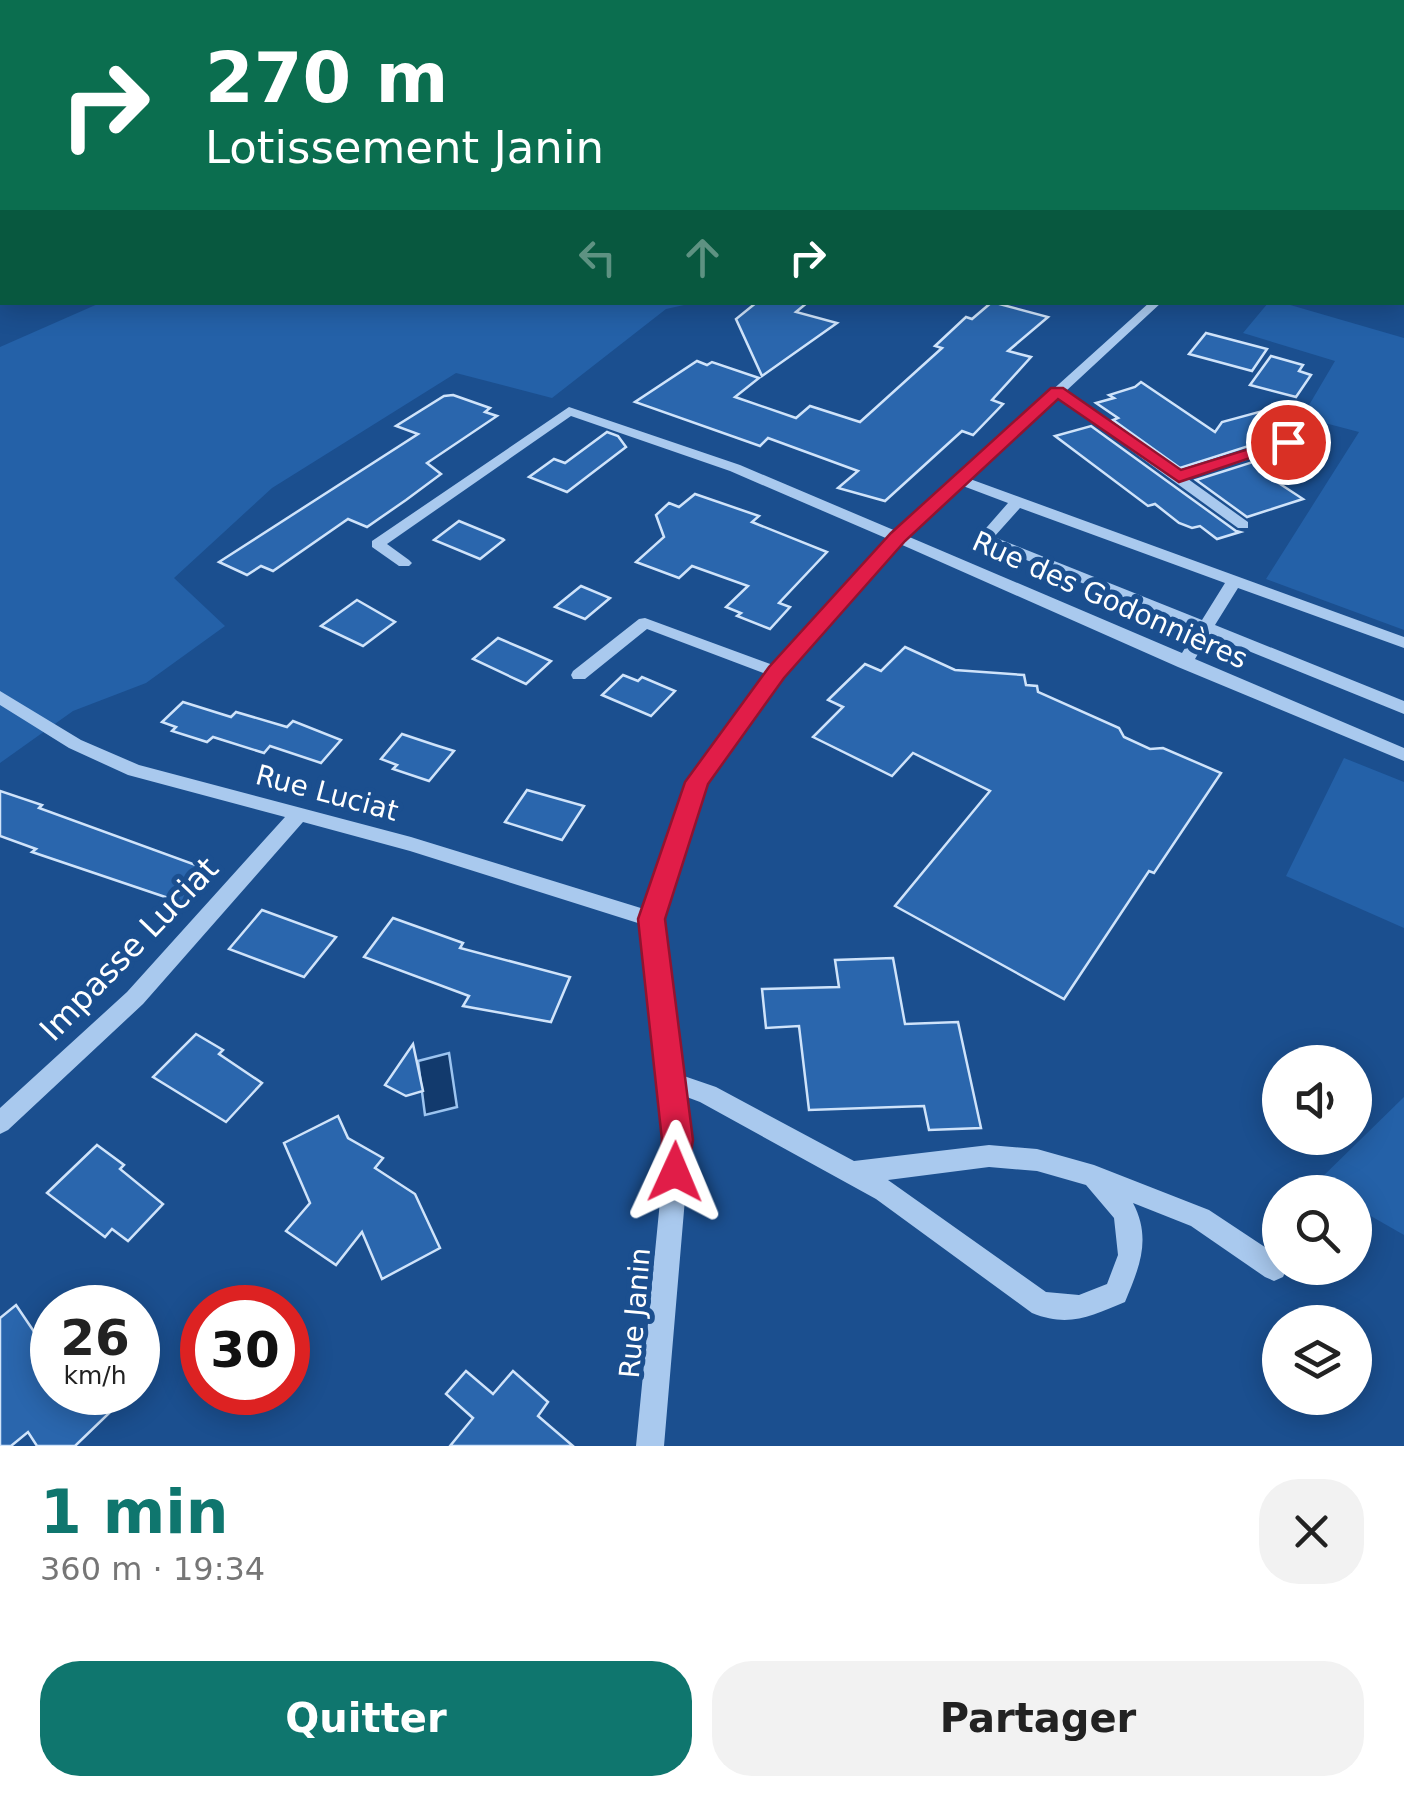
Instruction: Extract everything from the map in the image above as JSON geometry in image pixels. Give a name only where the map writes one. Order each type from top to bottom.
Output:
[{"type":"street","name":"Rue Janin","points":[[650,1446],[678,1140],[652,919],[696,782],[776,672],[898,537],[1155,305]]},
{"type":"street","points":[[1057,391],[1242,525]]},
{"type":"street","name":"Rue des Godonnières","points":[[404,563],[377,544],[569,411],[690,450],[1404,755]]},
{"type":"street","points":[[1179,477],[1288,442]]},
{"type":"street","points":[[960,480],[1404,643]]},
{"type":"street","points":[[1017,502],[985,538],[1404,708]]},
{"type":"street","points":[[1014,588],[1040,561]]},
{"type":"street","points":[[1184,663],[1235,580]]},
{"type":"street","points":[[579,675],[646,623],[776,672]]},
{"type":"street","name":"Rue Luciat","points":[[0,697],[75,744],[134,770],[411,844],[652,919]]},
{"type":"street","name":"Impasse Luciat","points":[[0,1123],[134,998],[298,814]]},
{"type":"street","points":[[671,1081],[708,1094],[885,1190],[1041,1304],[1079,1308],[1116,1293],[1131,1255],[1126,1213],[1094,1176]]},
{"type":"street","points":[[852,1173],[989,1156],[1037,1160],[1094,1176],[1200,1218],[1262,1260]]},
{"type":"shaded area","points":[[95,305],[684,305],[666,309],[552,398],[456,373],[272,488],[174,578],[225,626],[146,683],[73,711],[0,763],[0,347]]},
{"type":"shaded area","points":[[1266,305],[1290,305],[1404,338],[1404,630],[1266,579],[1359,432],[1302,417],[1335,361],[1243,333]]},
{"type":"shaded area","points":[[1344,758],[1404,782],[1404,928],[1286,876]]},
{"type":"shaded area","points":[[449,1053],[457,1107],[425,1115],[418,1061]]},
{"type":"shaded area","points":[[1404,1097],[1404,1235],[1372,1217],[1372,1175],[1324,1175],[1345,1155],[1372,1155],[1372,1128]]},
{"type":"building","points":[[753,305],[804,305],[796,312],[837,323],[762,376],[736,319]]},
{"type":"building","points":[[988,305],[1048,317],[1008,351],[1031,357],[992,400],[1003,404],[973,435],[962,431],[885,501],[838,488],[858,471],[768,438],[760,446],[635,402],[697,361],[707,365],[712,362],[759,378],[735,397],[796,418],[810,406],[860,422],[942,348],[935,346],[966,317],[972,319]]},
{"type":"building","points":[[1206,333],[1267,349],[1252,371],[1189,354]]},
{"type":"building","points":[[1271,356],[1303,365],[1299,371],[1311,375],[1296,397],[1250,385]]},
{"type":"building","points":[[1141,382],[1215,432],[1222,422],[1274,408],[1305,428],[1180,468],[1113,420],[1118,418],[1096,403],[1114,398],[1109,395]]},
{"type":"building","points":[[453,395],[490,408],[485,412],[497,416],[427,463],[441,474],[406,500],[367,527],[348,519],[273,571],[261,566],[247,575],[219,562],[418,434],[396,426],[444,396]]},
{"type":"building","points":[[1091,426],[1240,532],[1217,539],[1200,526],[1192,528],[1179,523],[1155,504],[1148,506],[1055,436]]},
{"type":"building","points":[[607,432],[618,436],[626,447],[567,492],[529,477],[554,459],[565,463]]},
{"type":"building","points":[[1259,460],[1285,477],[1274,480],[1303,499],[1247,517],[1196,480]]},
{"type":"building","points":[[695,494],[759,516],[752,522],[827,552],[779,603],[790,607],[770,629],[737,616],[741,613],[726,607],[748,586],[692,566],[679,578],[636,562],[664,537],[656,515],[669,503],[679,507]]},
{"type":"building","points":[[459,521],[504,540],[480,559],[434,540]]},
{"type":"building","points":[[581,586],[610,598],[585,619],[555,607]]},
{"type":"building","points":[[357,600],[395,622],[363,646],[321,626]]},
{"type":"building","points":[[498,638],[551,661],[526,684],[473,659]]},
{"type":"building","points":[[905,647],[955,670],[1024,675],[1026,685],[1037,686],[1038,692],[1119,728],[1124,737],[1150,749],[1163,748],[1221,773],[1154,873],[1149,871],[1064,999],[895,906],[990,791],[913,753],[892,776],[813,737],[843,707],[828,700],[865,664],[881,671]]},
{"type":"building","points":[[623,675],[638,681],[642,677],[675,691],[651,716],[602,695]]},
{"type":"building","points":[[183,702],[231,717],[236,712],[287,727],[293,721],[341,740],[321,763],[270,746],[264,753],[213,737],[207,742],[172,731],[176,727],[162,722]]},
{"type":"building","points":[[402,734],[454,751],[429,781],[393,769],[397,765],[381,759]]},
{"type":"building","points":[[527,790],[584,806],[562,840],[505,822]]},
{"type":"building","points":[[0,791],[215,872],[186,904],[32,852],[36,849],[0,836]]},
{"type":"building","points":[[262,910],[336,937],[304,977],[229,949]]},
{"type":"building","points":[[393,918],[463,943],[460,948],[570,977],[551,1022],[463,1006],[469,996],[364,957]]},
{"type":"building","points":[[893,958],[905,1024],[958,1022],[981,1128],[929,1130],[924,1106],[809,1110],[799,1026],[766,1028],[762,989],[839,987],[835,960]]},
{"type":"building","points":[[196,1034],[223,1050],[219,1054],[262,1083],[226,1122],[153,1077]]},
{"type":"building","points":[[413,1044],[423,1091],[406,1096],[385,1085]]},
{"type":"building","points":[[338,1116],[348,1138],[383,1158],[375,1168],[415,1194],[440,1248],[382,1279],[362,1232],[336,1265],[286,1231],[310,1203],[284,1143]]},
{"type":"building","points":[[97,1145],[124,1165],[120,1169],[163,1204],[128,1241],[112,1229],[105,1237],[47,1193]]},
{"type":"building","points":[[16,1305],[30,1326],[30,1415],[107,1415],[75,1446],[37,1446],[28,1432],[11,1446],[0,1446],[0,1318]]},
{"type":"building","points":[[466,1371],[493,1394],[513,1371],[548,1402],[538,1416],[573,1446],[450,1446],[473,1418],[446,1394]]},
{"type":"route","points":[[675,1172],[678,1140],[652,919],[696,782],[776,672],[898,537],[1057,391],[1078,402],[1179,477],[1288,442]]}]
